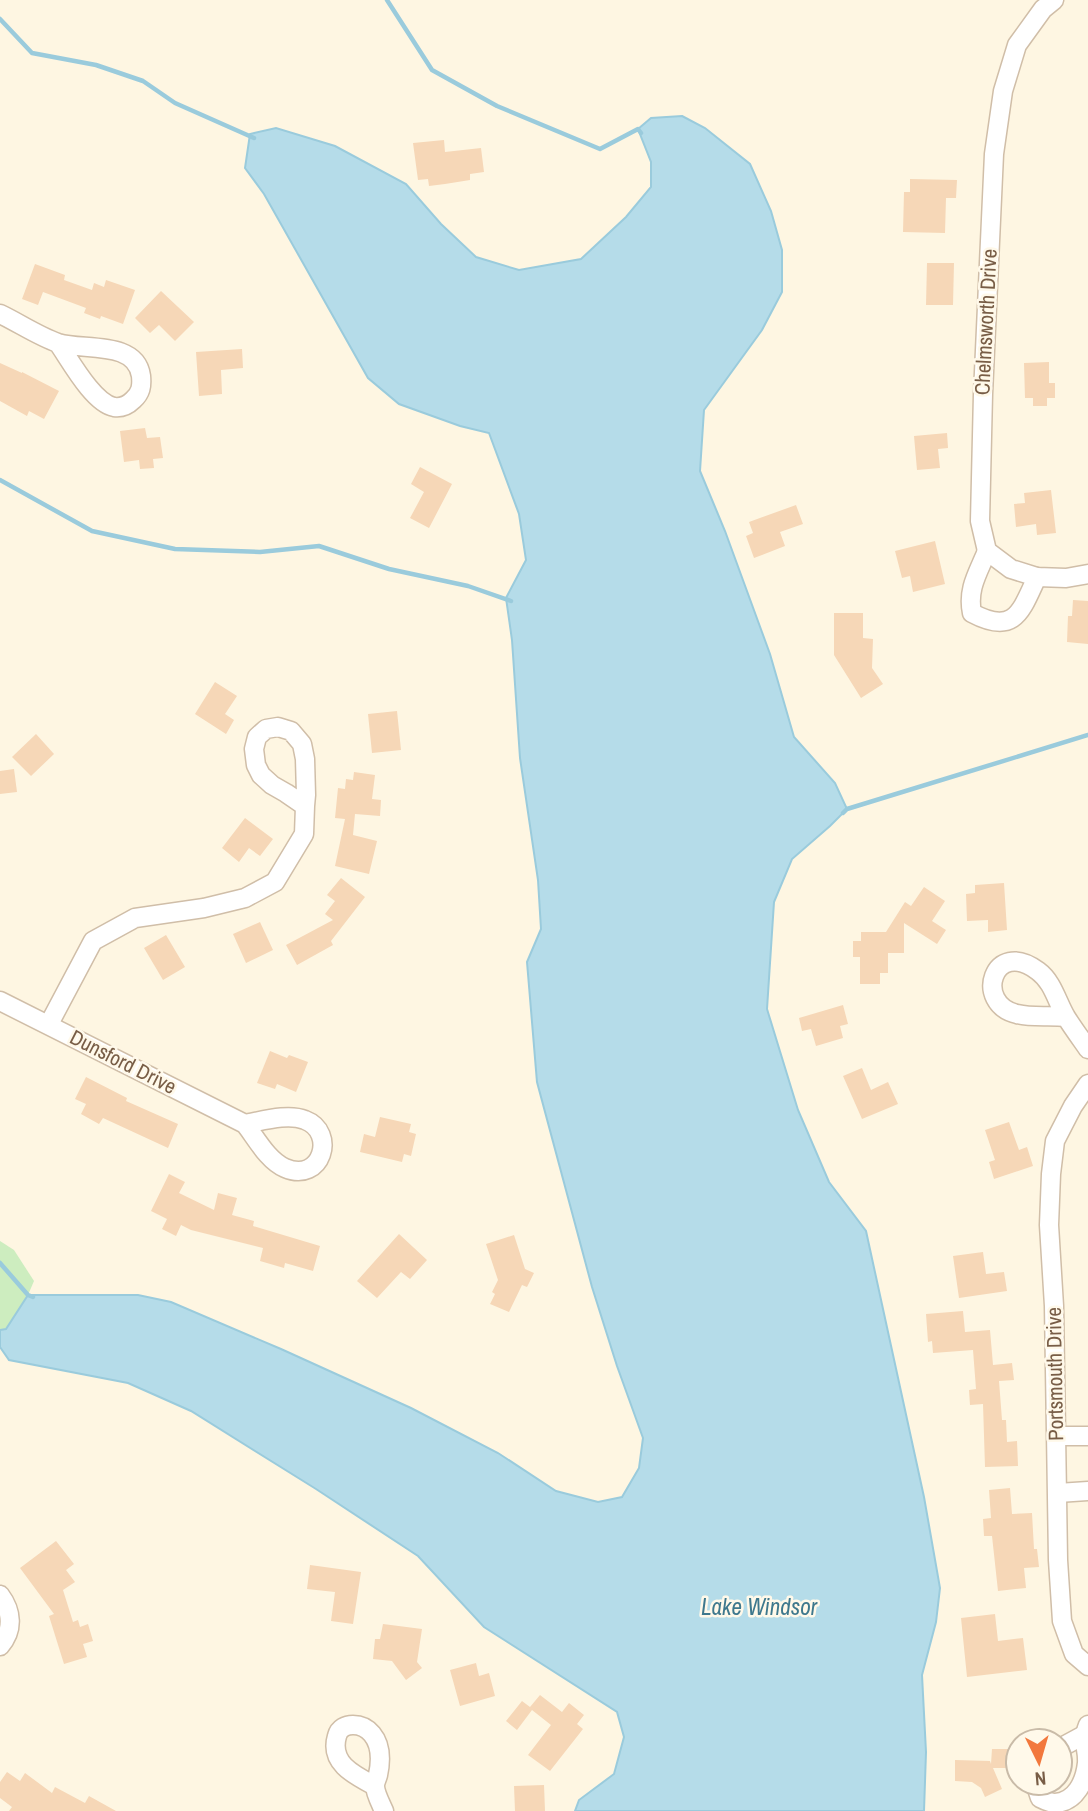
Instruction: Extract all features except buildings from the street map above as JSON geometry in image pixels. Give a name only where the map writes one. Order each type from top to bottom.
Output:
[{"type":"street","name":"Chelmsworth Drive","points":[[987,551],[980,521],[983,394],[995,154],[1003,91],[1017,45],[1043,9],[1054,0]]},
{"type":"street","points":[[0,314],[58,343],[92,349],[107,348],[126,354],[139,366],[141,391],[125,406],[114,407],[99,399],[58,343]]},
{"type":"street","points":[[1037,577],[1020,612],[1010,620],[984,620],[972,613],[971,589],[987,551],[1011,569],[1037,577],[1066,578],[1088,574]]},
{"type":"street","points":[[49,1024],[93,941],[135,918],[204,908],[245,898],[275,882],[304,834],[305,806]]},
{"type":"street","name":"Dunsford Drive","points":[[0,1001],[246,1124]]},
{"type":"street","points":[[1066,1017],[1088,1049]]},
{"type":"street","name":"Portsmouth Drive","points":[[1088,1084],[1073,1106],[1055,1142],[1049,1225],[1054,1306],[1058,1560],[1062,1621],[1074,1654],[1088,1666]]},
{"type":"street","points":[[1057,1436],[1088,1436]]},
{"type":"street","points":[[1058,1493],[1088,1491]]},
{"type":"street","points":[[0,1595],[8,1606],[11,1622],[6,1638],[0,1646]]},
{"type":"street","points":[[1074,1795],[1081,1786],[1087,1762],[1086,1730]]},
{"type":"street","points":[[375,1786],[384,1811]]},
{"type":"street","points":[[1040,1797],[1054,1803],[1073,1797]]},
{"type":"green space","points":[[0,1241],[14,1250],[34,1281],[6,1329],[0,1330]]},
{"type":"water","name":"Lake Windsor","points":[[682,116],[705,128],[750,164],[771,211],[782,250],[782,292],[762,330],[704,410],[700,471],[770,654],[794,737],[835,783],[847,809],[792,859],[774,902],[767,1009],[798,1110],[829,1182],[866,1231],[924,1497],[940,1588],[936,1622],[922,1675],[926,1752],[924,1811],[575,1811],[579,1800],[614,1774],[624,1737],[617,1712],[484,1627],[418,1556],[191,1411],[128,1383],[9,1360],[0,1347],[0,1330],[6,1329],[28,1295],[138,1295],[171,1302],[411,1408],[498,1453],[556,1491],[598,1502],[622,1497],[639,1468],[643,1438],[592,1287],[537,1082],[527,962],[541,929],[538,880],[520,758],[512,640],[506,598],[526,560],[519,514],[489,433],[460,426],[399,404],[368,378],[264,194],[245,168],[250,134],[276,128],[335,146],[406,184],[441,224],[476,257],[519,270],[581,259],[626,217],[651,187],[651,162],[638,129],[651,118]]},
{"type":"waterway","points":[[387,0],[432,70],[497,106],[600,149],[638,129],[641,133]]},
{"type":"waterway","points":[[0,19],[32,53],[96,65],[143,81],[175,103],[254,138]]},
{"type":"waterway","points":[[0,480],[92,531],[175,549],[260,552],[319,546],[389,569],[468,586],[511,601]]},
{"type":"waterway","points":[[843,813],[847,809],[1088,735]]},
{"type":"waterway","points":[[0,1263],[28,1295],[33,1297]]}]
